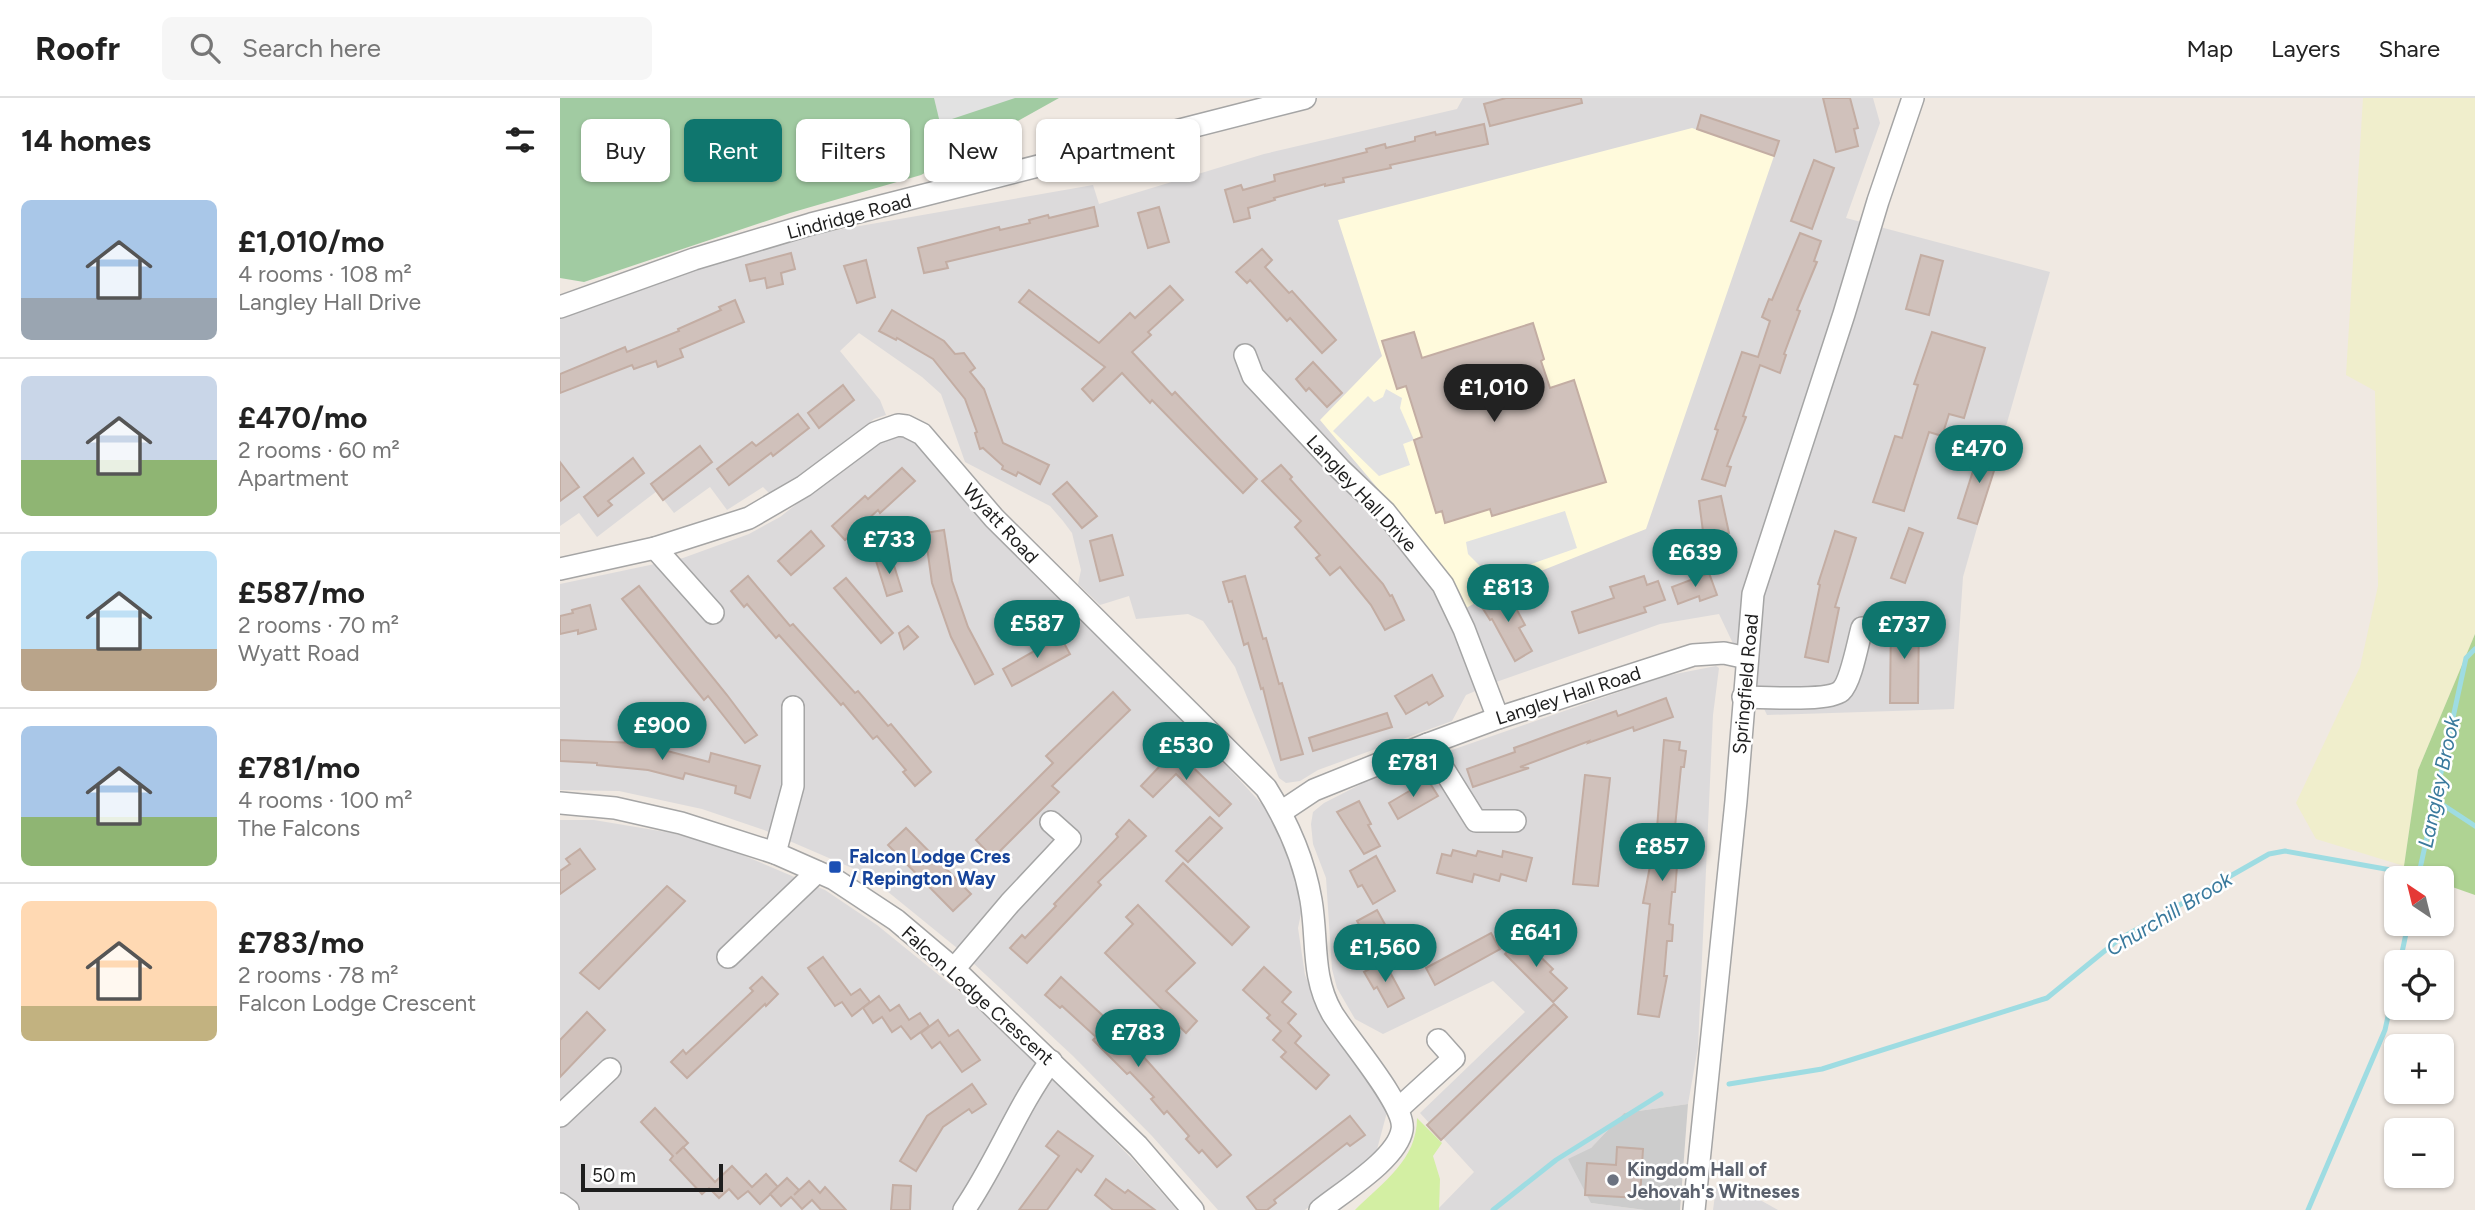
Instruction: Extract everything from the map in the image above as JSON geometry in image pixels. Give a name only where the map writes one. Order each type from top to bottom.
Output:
[{"type":"street","name":"Lindridge Road","points":[[560,307],[694,259],[811,224],[1305,98]]},
{"type":"street","name":"Springfield Road","points":[[1693,1210],[1736,801],[1753,594],[1913,98]]},
{"type":"street","name":"Langley Hall Drive","points":[[1245,355],[1253,376],[1340,469],[1385,512],[1443,585],[1464,629],[1497,718]]},
{"type":"street","name":"Wyatt Road","points":[[560,569],[655,548],[749,519],[804,486],[875,433],[898,425],[922,434],[994,518],[1266,788],[1282,812],[1299,848],[1311,900],[1319,986],[1332,1014],[1398,1109]]},
{"type":"street","points":[[655,548],[713,613]]},
{"type":"street","points":[[1744,697],[1825,698],[1842,690],[1848,679],[1862,628]]},
{"type":"street","name":"Langley Hall Road","points":[[1282,812],[1314,790],[1497,718],[1693,655],[1724,653],[1746,658]]},
{"type":"street","points":[[775,853],[793,786],[793,707]]},
{"type":"street","points":[[1429,744],[1476,821],[1516,821]]},
{"type":"street","name":"Falcon Lodge Crescent","points":[[560,803],[615,808],[676,822],[775,853],[834,879],[896,920],[954,969],[1138,1146],[1193,1210]]},
{"type":"street","points":[[954,969],[1010,903],[1070,839],[1051,822]]},
{"type":"street","points":[[727,957],[817,872]]},
{"type":"street","points":[[1320,1210],[1391,1154],[1402,1133],[1403,1120],[1398,1109],[1454,1058],[1438,1040]]},
{"type":"street","points":[[964,1210],[984,1181],[1033,1085],[1051,1061]]},
{"type":"street","points":[[560,1116],[610,1069]]},
{"type":"street","points":[[560,1204],[568,1210]]},
{"type":"shaded area","points":[[934,98],[1015,98],[952,119],[939,119]]},
{"type":"shaded area","points":[[1463,98],[1873,98],[1880,123],[1846,218],[2050,272],[1963,577],[1954,709],[1767,715],[1719,614],[1660,624],[1499,681],[1466,695],[1452,721],[1318,770],[1300,781],[1286,783],[1279,778],[1235,667],[1203,621],[1188,614],[1136,619],[1129,596],[1100,605],[1078,584],[1081,570],[1072,533],[1050,506],[965,462],[941,394],[922,377],[859,333],[840,351],[880,400],[886,415],[874,419],[808,471],[771,495],[763,487],[727,510],[710,487],[674,513],[657,491],[597,537],[579,513],[560,526],[560,318],[763,243],[1093,185],[1099,204],[1172,182],[1200,182],[1200,173],[1264,154],[1457,109]]},
{"type":"shaded area","points":[[2363,98],[2475,98],[2475,634],[2418,770],[2404,866],[2316,839],[2296,803],[2360,667],[2378,586],[2375,391],[2346,375]]},
{"type":"shaded area","points":[[1692,128],[1774,156],[1646,529],[1516,581],[1466,608],[1443,569],[1419,537],[1320,420],[1382,356],[1338,220]]},
{"type":"shaded area","points":[[1386,389],[1402,398],[1400,408],[1414,440],[1403,444],[1410,465],[1379,476],[1333,431],[1368,396],[1374,402],[1383,397]]},
{"type":"shaded area","points":[[894,433],[919,442],[933,463],[995,535],[1191,727],[1269,812],[1288,852],[1303,904],[1298,928],[1305,975],[1322,1014],[1387,1112],[1375,1157],[1305,1210],[1218,1210],[1152,1136],[1073,1056],[957,948],[866,874],[764,830],[702,809],[619,791],[560,790],[560,584],[683,558],[749,534],[780,517],[885,435]]},
{"type":"shaded area","points":[[1565,511],[1577,548],[1485,580],[1481,567],[1468,554],[1466,542]]},
{"type":"shaded area","points":[[1716,666],[1719,668],[1713,715],[1698,1047],[1688,1104],[1624,1113],[1591,1148],[1591,1203],[1645,1210],[1437,1210],[1474,1172],[1420,1113],[1525,1012],[1493,981],[1383,1034],[1355,1019],[1337,988],[1332,969],[1326,878],[1313,844],[1313,812],[1324,803],[1377,776],[1665,676]]},
{"type":"shaded area","points":[[560,820],[594,820],[672,833],[726,848],[825,890],[877,925],[961,993],[1067,1092],[1177,1210],[560,1210]]},
{"type":"shaded area","points":[[1688,1104],[1680,1210],[1645,1210],[1591,1203],[1568,1159],[1591,1148],[1624,1113]]},
{"type":"shaded area","points":[[1716,1188],[1753,1196],[1778,1210],[1713,1210]]},
{"type":"green space","points":[[560,98],[1059,98],[1021,119],[924,119],[924,173],[910,178],[910,119],[796,119],[796,182],[897,182],[790,213],[584,282],[560,278]]},
{"type":"green space","points":[[2475,634],[2475,895],[2454,888],[2454,866],[2404,866],[2418,770]]},
{"type":"green space","points":[[1417,1118],[1442,1143],[1433,1156],[1440,1179],[1439,1210],[1355,1210],[1387,1180],[1405,1158],[1415,1133]]},
{"type":"building","points":[[1506,98],[1581,98],[1582,103],[1490,126],[1484,104]]},
{"type":"building","points":[[1823,98],[1850,98],[1858,128],[1854,129],[1858,146],[1836,152]]},
{"type":"building","points":[[1701,115],[1779,141],[1774,156],[1697,129]]},
{"type":"building","points":[[1484,124],[1488,144],[1390,165],[1391,168],[1343,178],[1344,182],[1325,184],[1274,198],[1275,200],[1248,208],[1250,218],[1234,222],[1225,190],[1241,185],[1243,190],[1275,181],[1274,175],[1367,152],[1366,149],[1385,144],[1386,148],[1415,141],[1415,137],[1435,132],[1436,135]]},
{"type":"building","points":[[1814,160],[1834,168],[1812,229],[1791,221]]},
{"type":"building","points":[[1094,207],[1098,226],[946,262],[948,268],[924,273],[918,248],[999,227],[1000,230],[1030,223],[1029,220],[1048,215],[1049,218]]},
{"type":"building","points":[[1159,207],[1169,242],[1148,248],[1138,213]]},
{"type":"building","points":[[1800,233],[1821,241],[1814,261],[1817,262],[1797,310],[1800,311],[1780,373],[1760,365],[1743,416],[1746,417],[1727,466],[1731,467],[1725,486],[1702,479],[1718,430],[1715,429],[1742,352],[1758,357],[1770,321],[1762,317],[1769,299],[1772,300]]},
{"type":"building","points":[[1262,249],[1272,260],[1265,267],[1289,293],[1292,291],[1336,340],[1322,353],[1290,318],[1287,321],[1250,280],[1247,283],[1236,272]]},
{"type":"building","points":[[791,253],[795,269],[781,273],[783,284],[767,288],[765,278],[750,281],[746,265]]},
{"type":"building","points":[[1921,255],[1943,261],[1929,315],[1906,309]]},
{"type":"building","points":[[866,260],[875,297],[857,303],[844,266]]},
{"type":"building","points":[[1170,286],[1183,300],[1148,332],[1151,335],[1132,352],[1172,395],[1175,392],[1257,479],[1243,493],[1122,373],[1093,401],[1082,389],[1105,367],[1019,302],[1029,290],[1099,343],[1130,313],[1135,318]]},
{"type":"building","points":[[735,300],[744,322],[680,349],[683,357],[658,367],[656,361],[634,369],[632,365],[560,393],[560,374],[625,347],[627,352],[679,331],[678,329],[721,310],[719,307]]},
{"type":"building","points":[[892,310],[944,341],[955,354],[964,353],[975,368],[970,372],[984,389],[1003,443],[1049,465],[1040,484],[1018,472],[1016,476],[1002,469],[1003,466],[983,448],[980,449],[965,399],[933,359],[879,331]]},
{"type":"building","points":[[1533,323],[1550,388],[1574,380],[1606,482],[1492,516],[1490,509],[1445,523],[1442,511],[1436,513],[1414,440],[1422,437],[1406,386],[1397,389],[1382,341],[1414,332],[1422,358]]},
{"type":"building","points":[[1932,332],[1985,348],[1964,418],[1949,414],[1942,436],[1929,432],[1904,511],[1873,502],[1895,436],[1902,438],[1918,385],[1914,384]]},
{"type":"building","points":[[1313,362],[1342,393],[1327,407],[1309,388],[1306,391],[1296,379]]},
{"type":"building","points":[[843,385],[854,400],[819,428],[808,413]]},
{"type":"building","points":[[798,414],[809,428],[729,485],[717,469],[752,442],[756,446]]},
{"type":"building","points":[[700,446],[712,462],[663,500],[651,484]]},
{"type":"building","points":[[1981,446],[2000,452],[1977,524],[1958,518]]},
{"type":"building","points":[[633,458],[644,473],[608,501],[612,505],[598,516],[584,497]]},
{"type":"building","points":[[560,462],[579,487],[560,501]]},
{"type":"building","points":[[1281,465],[1292,477],[1290,479],[1383,584],[1390,596],[1392,595],[1404,620],[1385,630],[1371,605],[1340,567],[1330,575],[1316,558],[1320,555],[1295,527],[1301,521],[1262,481]]},
{"type":"building","points":[[902,468],[915,481],[845,540],[832,526],[865,496],[868,499]]},
{"type":"building","points":[[1067,482],[1097,516],[1082,528],[1053,494]]},
{"type":"building","points":[[1721,496],[1729,533],[1704,539],[1699,501]]},
{"type":"building","points":[[1909,528],[1923,533],[1905,583],[1891,578]]},
{"type":"building","points":[[944,530],[952,581],[968,627],[993,674],[975,684],[951,637],[932,583],[925,533]]},
{"type":"building","points":[[811,531],[824,546],[791,575],[778,561]]},
{"type":"building","points":[[1835,531],[1856,538],[1835,607],[1839,608],[1828,662],[1805,657],[1820,585],[1818,584]]},
{"type":"building","points":[[1112,535],[1123,575],[1100,581],[1090,541]]},
{"type":"building","points":[[891,556],[902,591],[887,596],[876,561]]},
{"type":"building","points":[[1709,573],[1717,595],[1700,601],[1699,596],[1678,604],[1672,587]]},
{"type":"building","points":[[748,576],[790,626],[793,624],[888,726],[891,724],[931,772],[915,786],[903,772],[906,770],[877,736],[873,739],[779,635],[776,638],[747,604],[744,607],[731,591]]},
{"type":"building","points":[[1245,576],[1263,639],[1266,638],[1279,684],[1282,683],[1303,754],[1281,760],[1263,688],[1261,689],[1248,643],[1244,645],[1232,601],[1229,602],[1223,582]]},
{"type":"building","points":[[1644,576],[1647,585],[1658,581],[1665,600],[1644,607],[1646,612],[1579,633],[1572,612],[1614,598],[1610,587]]},
{"type":"building","points":[[846,578],[893,633],[881,643],[834,588]]},
{"type":"building","points":[[639,586],[757,735],[745,743],[708,696],[704,700],[622,599]]},
{"type":"building","points":[[1500,593],[1502,597],[1510,597],[1525,625],[1519,628],[1532,651],[1515,661],[1492,619],[1490,620],[1480,604]]},
{"type":"building","points":[[590,605],[596,629],[578,634],[578,630],[560,634],[560,616]]},
{"type":"building","points":[[1891,619],[1919,619],[1918,703],[1890,703]]},
{"type":"building","points":[[908,626],[918,637],[904,649],[899,633]]},
{"type":"building","points":[[1059,634],[1070,654],[1012,686],[1003,669]]},
{"type":"building","points":[[1432,675],[1443,696],[1406,714],[1395,696]]},
{"type":"building","points":[[1113,692],[1130,710],[1052,786],[1059,792],[993,858],[976,840],[1053,763],[1046,756]]},
{"type":"building","points":[[1666,698],[1673,717],[1634,731],[1633,727],[1588,743],[1589,741],[1520,767],[1529,768],[1473,787],[1467,769],[1515,752],[1514,748],[1616,711],[1618,716]]},
{"type":"building","points":[[1387,713],[1392,727],[1313,751],[1309,738]]},
{"type":"building","points":[[560,740],[637,743],[709,762],[711,753],[760,766],[750,798],[735,793],[736,786],[685,773],[683,779],[648,770],[560,761]]},
{"type":"building","points":[[1664,740],[1680,742],[1679,750],[1686,751],[1684,767],[1681,767],[1675,827],[1680,827],[1675,892],[1672,892],[1669,924],[1673,925],[1672,941],[1667,941],[1664,976],[1667,976],[1659,1017],[1638,1014],[1650,904],[1643,903],[1650,866],[1654,866]]},
{"type":"building","points":[[1175,750],[1231,804],[1219,816],[1176,774],[1153,797],[1141,786]]},
{"type":"building","points":[[1585,775],[1610,778],[1598,886],[1573,884]]},
{"type":"building","points":[[1428,780],[1438,796],[1398,819],[1389,803]]},
{"type":"building","points":[[1359,801],[1380,846],[1364,854],[1337,812]]},
{"type":"building","points":[[1210,817],[1222,828],[1188,862],[1176,851]]},
{"type":"building","points":[[1129,820],[1146,836],[1098,882],[1101,885],[1027,963],[1010,948],[1022,935],[1025,938],[1056,906],[1054,904],[1118,837],[1116,834]]},
{"type":"building","points":[[906,828],[971,894],[953,911],[888,845]]},
{"type":"building","points":[[580,849],[595,869],[560,894],[560,871],[570,864],[566,859]]},
{"type":"building","points":[[1453,850],[1476,856],[1478,851],[1502,857],[1503,851],[1532,858],[1526,881],[1501,874],[1499,881],[1474,874],[1472,882],[1437,873],[1442,854],[1451,856]]},
{"type":"building","points":[[1376,856],[1395,891],[1373,904],[1362,885],[1358,887],[1350,871]]},
{"type":"building","points":[[1183,863],[1249,927],[1232,945],[1166,881]]},
{"type":"building","points":[[667,886],[685,901],[599,989],[580,973]]},
{"type":"building","points":[[1138,905],[1195,963],[1166,991],[1197,1021],[1186,1033],[1105,953],[1133,924],[1126,917]]},
{"type":"building","points":[[1377,910],[1397,946],[1381,955],[1370,935],[1366,937],[1357,921]]},
{"type":"building","points":[[1491,933],[1500,949],[1435,985],[1426,968]]},
{"type":"building","points":[[1521,938],[1553,969],[1550,972],[1567,988],[1553,1002],[1505,954]]},
{"type":"building","points":[[823,957],[851,995],[860,989],[870,1002],[852,1016],[842,1002],[835,1006],[808,968]]},
{"type":"building","points":[[1384,961],[1404,998],[1388,1007],[1377,987],[1374,989],[1364,972]]},
{"type":"building","points":[[1264,967],[1291,992],[1282,1002],[1296,1014],[1288,1023],[1301,1036],[1295,1043],[1329,1075],[1316,1089],[1281,1057],[1286,1052],[1273,1040],[1281,1031],[1267,1018],[1270,1015],[1243,990]]},
{"type":"building","points":[[762,977],[778,994],[687,1078],[671,1062],[683,1050],[686,1054],[701,1040],[753,991],[750,988]]},
{"type":"building","points":[[1061,977],[1125,1036],[1231,1155],[1217,1167],[1202,1150],[1199,1153],[1186,1139],[1189,1136],[1167,1111],[1164,1114],[1151,1099],[1154,1097],[1093,1040],[1096,1037],[1062,1006],[1060,1008],[1045,995]]},
{"type":"building","points":[[879,996],[890,1011],[899,1005],[909,1020],[920,1013],[929,1026],[911,1039],[901,1026],[892,1032],[882,1017],[873,1023],[863,1008]]},
{"type":"building","points":[[1554,1004],[1567,1017],[1441,1140],[1427,1125]]},
{"type":"building","points":[[587,1012],[605,1030],[560,1077],[560,1040]]},
{"type":"building","points":[[938,1020],[949,1036],[958,1030],[980,1060],[962,1072],[940,1042],[932,1048],[921,1033]]},
{"type":"building","points":[[972,1084],[986,1104],[972,1113],[969,1109],[943,1127],[916,1171],[900,1161],[927,1116]]},
{"type":"building","points":[[655,1108],[688,1143],[683,1147],[715,1182],[732,1166],[752,1187],[766,1174],[778,1187],[760,1204],[748,1191],[738,1199],[729,1189],[719,1198],[709,1188],[702,1194],[670,1160],[673,1156],[641,1122]]},
{"type":"building","points":[[1350,1116],[1365,1135],[1350,1146],[1347,1143],[1274,1200],[1276,1203],[1267,1210],[1257,1210],[1247,1197]]},
{"type":"building","points":[[1058,1131],[1093,1156],[1081,1172],[1077,1169],[1047,1210],[1019,1210],[1059,1156],[1046,1146]]},
{"type":"building","name":"Kingdom Hall of Jehovah's Witneses","points":[[1617,1147],[1643,1149],[1640,1198],[1585,1195],[1587,1163],[1616,1165]]},
{"type":"building","points":[[787,1178],[799,1190],[794,1195],[809,1181],[820,1193],[825,1187],[846,1210],[821,1210],[812,1200],[802,1209],[791,1197],[781,1206],[770,1194]]},
{"type":"building","points":[[1106,1179],[1125,1193],[1128,1190],[1155,1210],[1113,1210],[1095,1195]]},
{"type":"building","points":[[893,1185],[911,1186],[910,1210],[891,1210]]},
{"type":"waterway","name":"Langley Brook","points":[[2421,866],[2466,658],[2475,649]]},
{"type":"waterway","points":[[2434,799],[2475,826]]},
{"type":"waterway","name":"Churchill Brook","points":[[1729,1084],[1822,1069],[2047,998],[2118,940],[2269,854],[2285,851],[2384,869]]},
{"type":"waterway","name":"Langley Brook","points":[[2403,950],[2405,936]]},
{"type":"waterway","name":"Langley Brook","points":[[2308,1210],[2387,1020]]},
{"type":"waterway","name":"Churchill Brook","points":[[1493,1210],[1556,1160],[1661,1094]]},
{"type":"place","name":"Falcon Lodge Cres / Repington Way","points":[[835,867]]},
{"type":"place","name":"Kingdom Hall of Jehovah's Witneses","points":[[1613,1180]]}]
